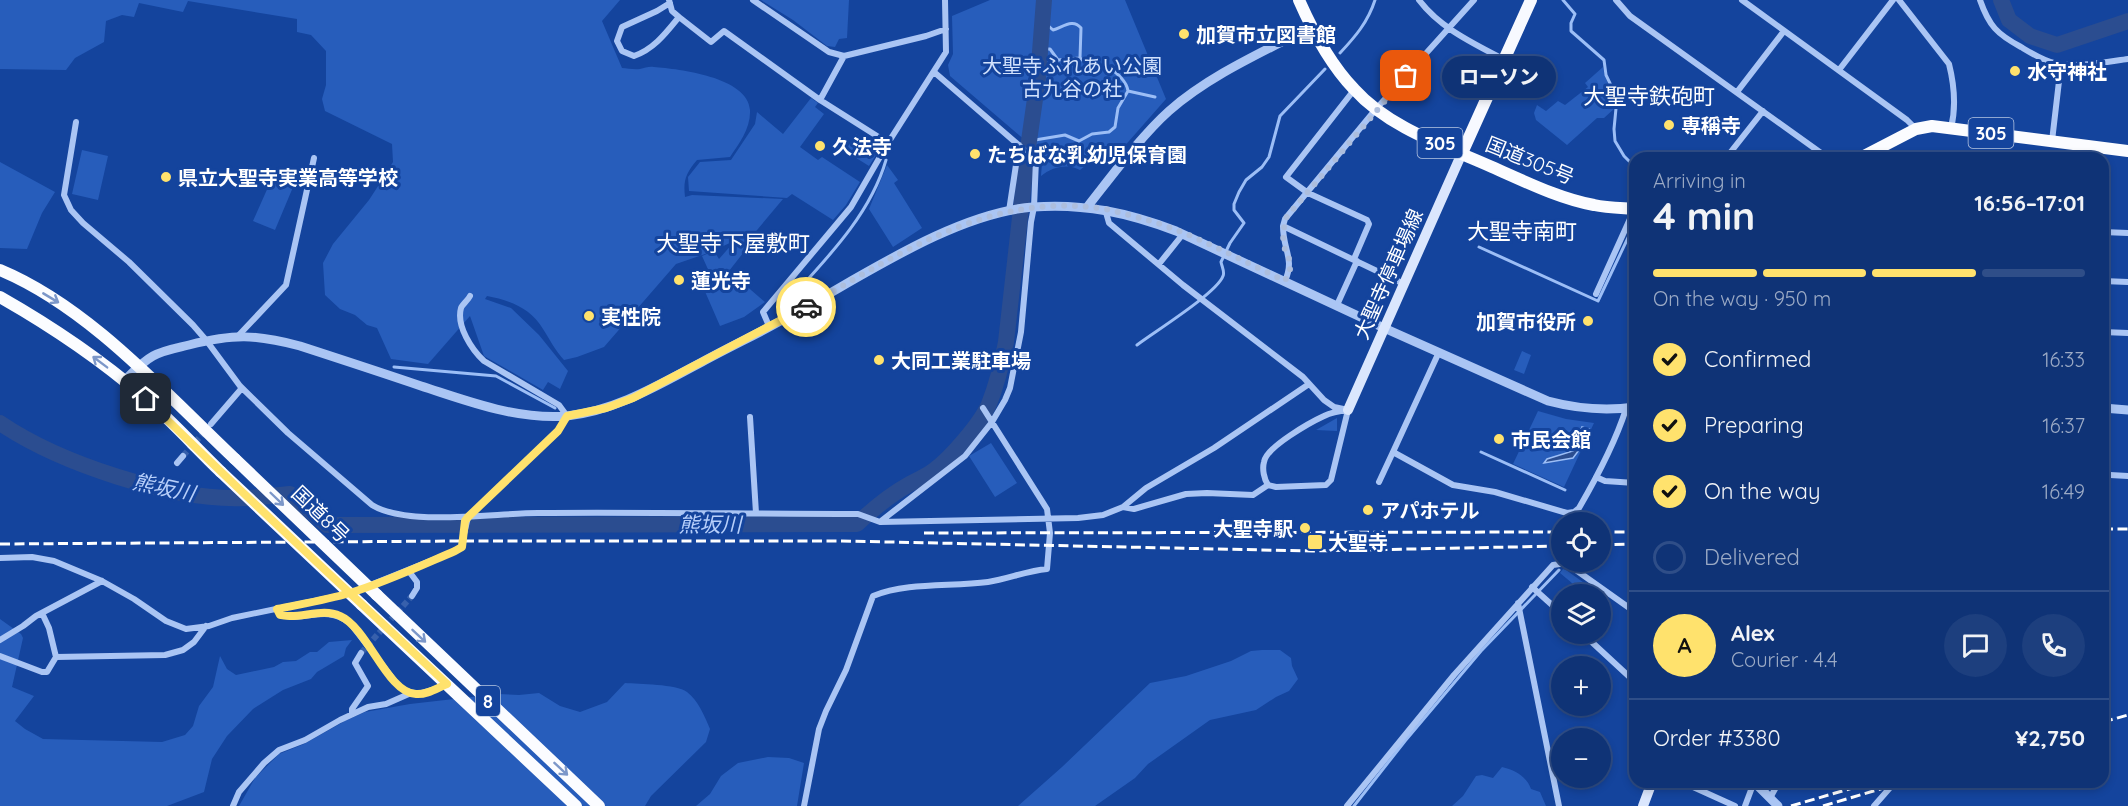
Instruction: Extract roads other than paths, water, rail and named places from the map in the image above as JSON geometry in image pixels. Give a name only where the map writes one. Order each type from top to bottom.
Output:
[{"type":"highway","name":"国道305号","points":[[1299,0],[1311,27],[1335,66],[1354,90],[1376,109],[1399,124],[1536,186],[1594,205],[1629,208]]},
{"type":"highway","name":"305","points":[[1874,152],[1916,129],[1932,126],[2128,151]]},
{"type":"highway","name":"国道8号","points":[[0,270],[60,303],[92,325],[599,806]]},
{"type":"highway","name":"国道8号","points":[[0,297],[69,338],[146,399],[576,806]]},
{"type":"main road","points":[[1462,153],[1530,0]]},
{"type":"main road","name":"大聖寺停車場線","points":[[1348,410],[1462,153]]},
{"type":"main road","points":[[1642,806],[1650,788]]},
{"type":"street","points":[[753,0],[829,52],[844,56],[946,29]]},
{"type":"street","points":[[769,326],[763,312],[851,207],[888,143],[946,52],[945,0]]},
{"type":"street","points":[[1419,0],[1464,39],[1503,59]]},
{"type":"street","points":[[1285,281],[1290,270],[1290,261],[1285,250],[1283,226],[1285,219],[1376,109],[1474,0]]},
{"type":"street","points":[[1616,0],[1630,16],[1820,152]]},
{"type":"street","points":[[1742,0],[1907,120],[1916,129]]},
{"type":"street","points":[[1839,70],[1893,0]]},
{"type":"street","points":[[1899,0],[1948,64],[1952,77],[1954,117],[1951,128]]},
{"type":"street","points":[[1980,0],[1988,21],[2001,36],[2045,60],[2061,64],[2100,63],[2128,59]]},
{"type":"street","points":[[679,17],[646,51],[634,56],[626,54],[620,48],[617,41],[622,27],[670,2],[672,11],[711,42],[724,31],[820,100],[888,143]]},
{"type":"street","points":[[1088,206],[1152,129],[1179,103],[1204,85],[1311,27]]},
{"type":"street","points":[[1737,92],[1784,31]]},
{"type":"street","points":[[820,100],[844,56]]},
{"type":"street","points":[[2052,142],[2061,64]]},
{"type":"street","points":[[878,521],[936,481],[965,456],[992,422],[1010,388],[1019,344],[1034,207],[1036,160],[934,72]]},
{"type":"street","points":[[1336,305],[1370,224],[1367,220],[1308,193],[1286,177],[1354,90]]},
{"type":"street","points":[[1731,152],[1763,111]]},
{"type":"street","points":[[76,122],[64,195],[71,210],[137,270],[206,340],[242,388],[288,433],[372,505],[398,516],[466,522],[535,513],[858,514],[878,521],[1078,518],[1103,515],[1123,507],[1146,488],[1214,448],[1309,384]]},
{"type":"street","points":[[1011,210],[1020,146]]},
{"type":"street","points":[[238,336],[286,285],[314,158]]},
{"type":"street","points":[[124,381],[151,357],[167,350],[206,340],[238,336],[274,339],[300,346],[478,405],[516,414],[567,416],[606,408],[633,398],[913,248],[962,225],[1011,210],[1034,207],[1088,206],[1148,220],[1183,234],[1384,328],[1548,401],[1571,407],[1600,410],[1629,408]]},
{"type":"street","points":[[1105,209],[1109,223],[1183,285],[1303,376],[1334,407],[1348,410]]},
{"type":"street","points":[[1596,294],[1629,222]]},
{"type":"street","points":[[1283,226],[1404,284]]},
{"type":"street","points":[[2109,232],[2128,233]]},
{"type":"street","points":[[1159,264],[1183,234]]},
{"type":"street","points":[[2109,281],[2128,282]]},
{"type":"street","points":[[470,296],[461,309],[462,324],[465,337],[474,352],[484,361],[559,405],[567,416]]},
{"type":"street","points":[[2109,332],[2128,333]]},
{"type":"street","points":[[1379,482],[1439,352]]},
{"type":"street","points":[[211,424],[242,388]]},
{"type":"street","points":[[804,806],[819,729],[846,670],[873,596],[888,590],[987,582],[1010,578],[1029,570],[1047,568],[1050,533],[1047,509],[983,408]]},
{"type":"street","points":[[2109,408],[2128,410]]},
{"type":"street","points":[[1123,507],[1134,509],[1186,494],[1253,495],[1268,485],[1276,487],[1326,485],[1335,472],[1348,410]]},
{"type":"street","points":[[1268,485],[1265,479],[1264,460],[1272,449],[1323,416],[1335,411],[1348,410]]},
{"type":"street","points":[[1392,452],[1453,485],[1495,492],[1567,513],[1574,512],[1579,508],[1596,477],[1629,410]]},
{"type":"street","points":[[0,558],[32,557],[54,561],[102,582],[134,599],[166,621],[186,629],[348,594],[462,547],[466,522],[558,431],[567,416]]},
{"type":"street","points":[[750,417],[756,513]]},
{"type":"street","points":[[177,463],[183,456]]},
{"type":"street","points":[[2110,475],[2128,476]]},
{"type":"street","points":[[1596,477],[1611,482],[1629,483]]},
{"type":"street","points":[[1347,806],[1454,675],[1553,565],[1566,564],[1629,608]]},
{"type":"street","points":[[408,570],[417,582],[417,588],[412,596]]},
{"type":"street","points":[[0,639],[42,613],[102,582]]},
{"type":"street","points":[[1533,587],[1551,604]]},
{"type":"street","points":[[1518,603],[1559,806]]},
{"type":"street","points":[[277,609],[280,615],[287,617],[329,613],[340,616],[360,634],[396,684],[411,693]]},
{"type":"street","points":[[0,656],[47,672],[56,657],[49,628],[42,613]]},
{"type":"street","points":[[56,657],[165,655],[183,650],[194,642],[206,626]]},
{"type":"street","points":[[1594,644],[1629,676]]},
{"type":"street","points":[[352,714],[352,709],[368,686],[355,663],[361,653]]},
{"type":"street","points":[[233,806],[239,792],[264,763],[279,750],[305,740],[368,707],[386,704],[411,693],[425,693],[447,684]]},
{"type":"street","points":[[1695,788],[1735,806]]},
{"type":"street","points":[[1744,806],[1752,788]]},
{"type":"street","points":[[1760,788],[1778,806]]},
{"type":"street","points":[[1770,798],[1776,788]]},
{"type":"street","points":[[1874,806],[1890,788]]},
{"type":"waterway","name":"熊坂川","points":[[0,423],[24,438],[84,465],[151,486],[215,497],[250,498],[290,494],[327,525],[857,524],[888,498],[930,473],[948,458],[979,421],[992,396],[1006,342],[1038,78],[1044,0]]},
{"type":"waterway","points":[[1340,53],[1361,29],[1375,0]]},
{"type":"waterway","points":[[1563,0],[1575,14],[1571,23],[1571,31],[1604,60],[1606,75],[1617,98],[1615,141],[1629,161]]},
{"type":"waterway","points":[[2001,0],[2009,20],[2030,36],[2057,45],[2128,21]]},
{"type":"waterway","points":[[1043,21],[1053,30],[1068,24],[1078,25],[1081,28],[1080,58],[1092,68],[1106,67],[1114,72],[1123,81],[1128,91]]},
{"type":"waterway","points":[[1041,49],[1050,49],[1058,60]]},
{"type":"waterway","points":[[1039,72],[1050,69],[1058,60],[1080,58]]},
{"type":"waterway","points":[[1137,345],[1198,302],[1218,283],[1224,274],[1221,262],[1230,243],[1244,223],[1234,210],[1239,192],[1246,180],[1262,167],[1269,157],[1280,116],[1325,69]]},
{"type":"waterway","points":[[1029,141],[1065,135],[1079,141],[1092,134],[1109,132],[1115,127],[1118,108],[1128,91],[1155,97]]},
{"type":"waterway","points":[[780,310],[856,222],[878,182],[886,160]]},
{"type":"waterway","points":[[1479,247],[1598,301],[1629,236]]},
{"type":"waterway","points":[[394,367],[496,376],[555,408]]},
{"type":"waterway","points":[[1481,452],[1565,490]]},
{"type":"waterway","points":[[1354,806],[1481,651],[1557,572]]},
{"type":"tunnel","points":[[183,456],[207,429]]},
{"type":"tunnel","points":[[361,653],[412,596]]},
{"type":"railway","points":[[2109,529],[2128,529]]},
{"type":"railway","points":[[924,533],[1551,532]]},
{"type":"railway","points":[[1611,532],[1629,532]]},
{"type":"railway","points":[[0,544],[842,541],[1312,551],[1551,546]]},
{"type":"railway","points":[[1611,545],[1629,544]]},
{"type":"railway","points":[[2109,720],[2128,715]]},
{"type":"railway","points":[[1791,806],[1852,788]]},
{"type":"railway","points":[[1823,806],[1884,788]]},
{"type":"place","name":"加賀市立図書館","points":[[1184,34]]},
{"type":"place","name":"水守神社","points":[[2015,71]]},
{"type":"place","name":"ローソン","points":[[1406,76]]},
{"type":"place","name":"専稱寺","points":[[1669,125]]},
{"type":"place","name":"久法寺","points":[[820,146]]},
{"type":"place","name":"たちばな乳幼児保育園","points":[[975,154]]},
{"type":"place","name":"県立大聖寺実業高等学校","points":[[166,177]]},
{"type":"place","name":"蓮光寺","points":[[679,280]]},
{"type":"place","name":"実性院","points":[[589,316]]},
{"type":"place","name":"加賀市役所","points":[[1588,321]]},
{"type":"place","name":"大同工業駐車場","points":[[879,360]]},
{"type":"place","name":"市民会館","points":[[1499,439]]},
{"type":"place","name":"アパホテル","points":[[1368,510]]},
{"type":"place","name":"大聖寺駅","points":[[1305,528]]},
{"type":"place","name":"大聖寺","points":[[1315,542]]},
{"type":"district","name":"大聖寺鉄砲町","points":[[1649,96]]},
{"type":"district","name":"大聖寺南町","points":[[1522,231]]},
{"type":"district","name":"大聖寺下屋敷町","points":[[733,243]]},
{"type":"park label","name":"大聖寺ふれあい公園 古九谷の社","points":[[1072,76]]}]
